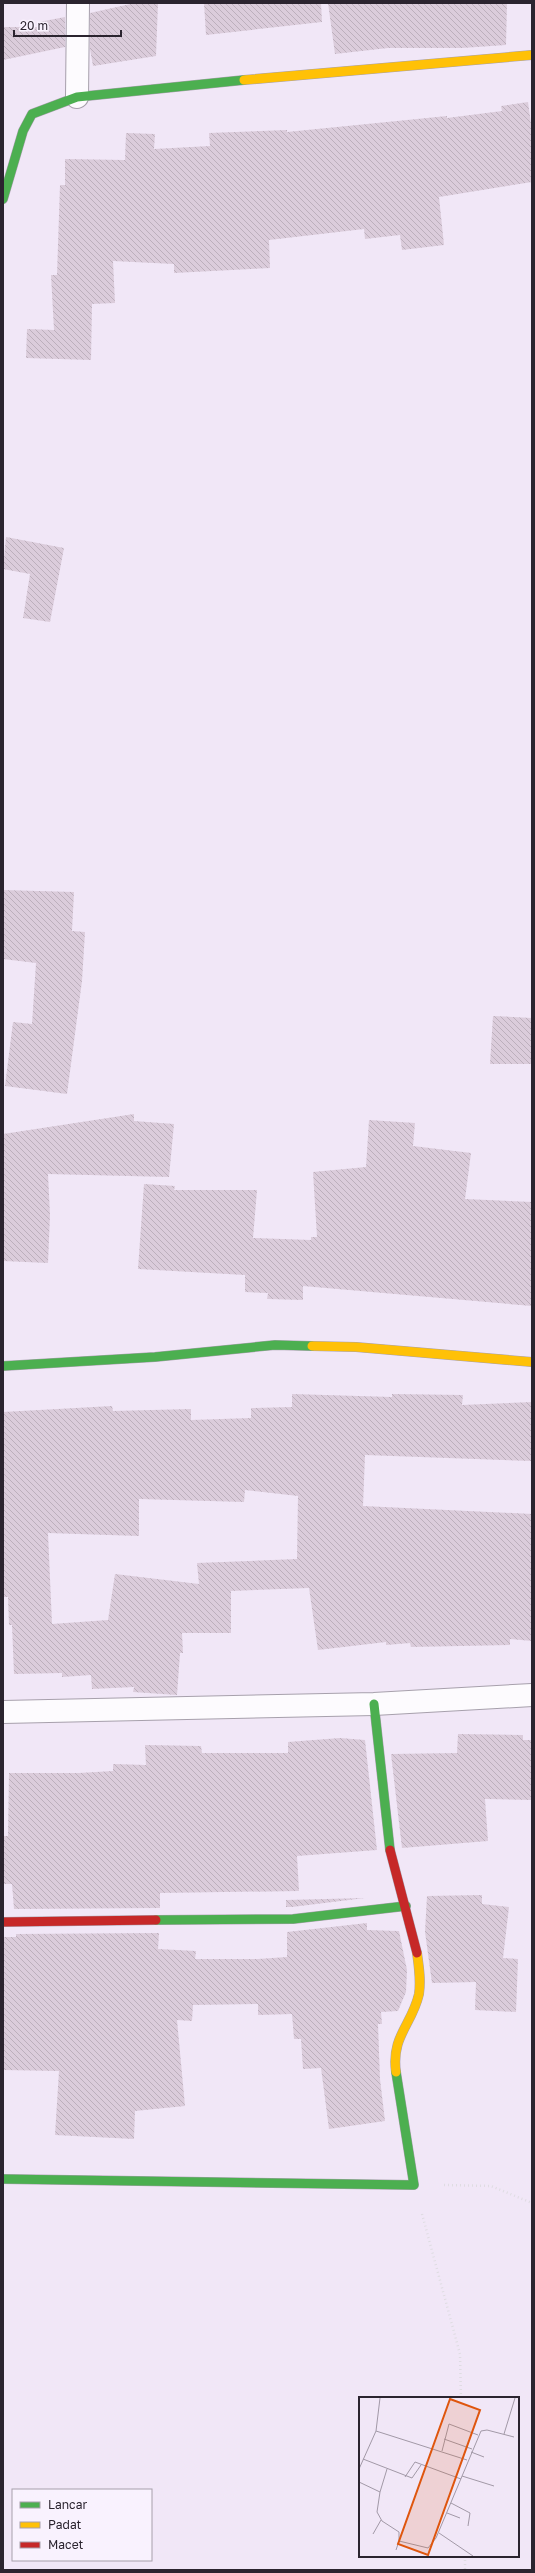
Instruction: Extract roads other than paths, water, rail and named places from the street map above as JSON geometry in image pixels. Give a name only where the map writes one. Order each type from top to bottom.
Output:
[{"type":"street","points":[[77,97],[78,3]]},
{"type":"street","points":[[3,199],[23,131],[32,114],[77,97],[297,74],[532,54]]},
{"type":"street","points":[[3,1366],[155,1357],[275,1345],[356,1347],[532,1362]]},
{"type":"street","points":[[3,1712],[374,1704],[532,1695]]},
{"type":"street","points":[[3,2179],[414,2185],[394,2057],[396,2042],[418,2003],[420,1982],[415,1944],[406,1906],[394,1871],[388,1834],[374,1704]]},
{"type":"street","points":[[3,1922],[293,1920],[406,1906]]}]
